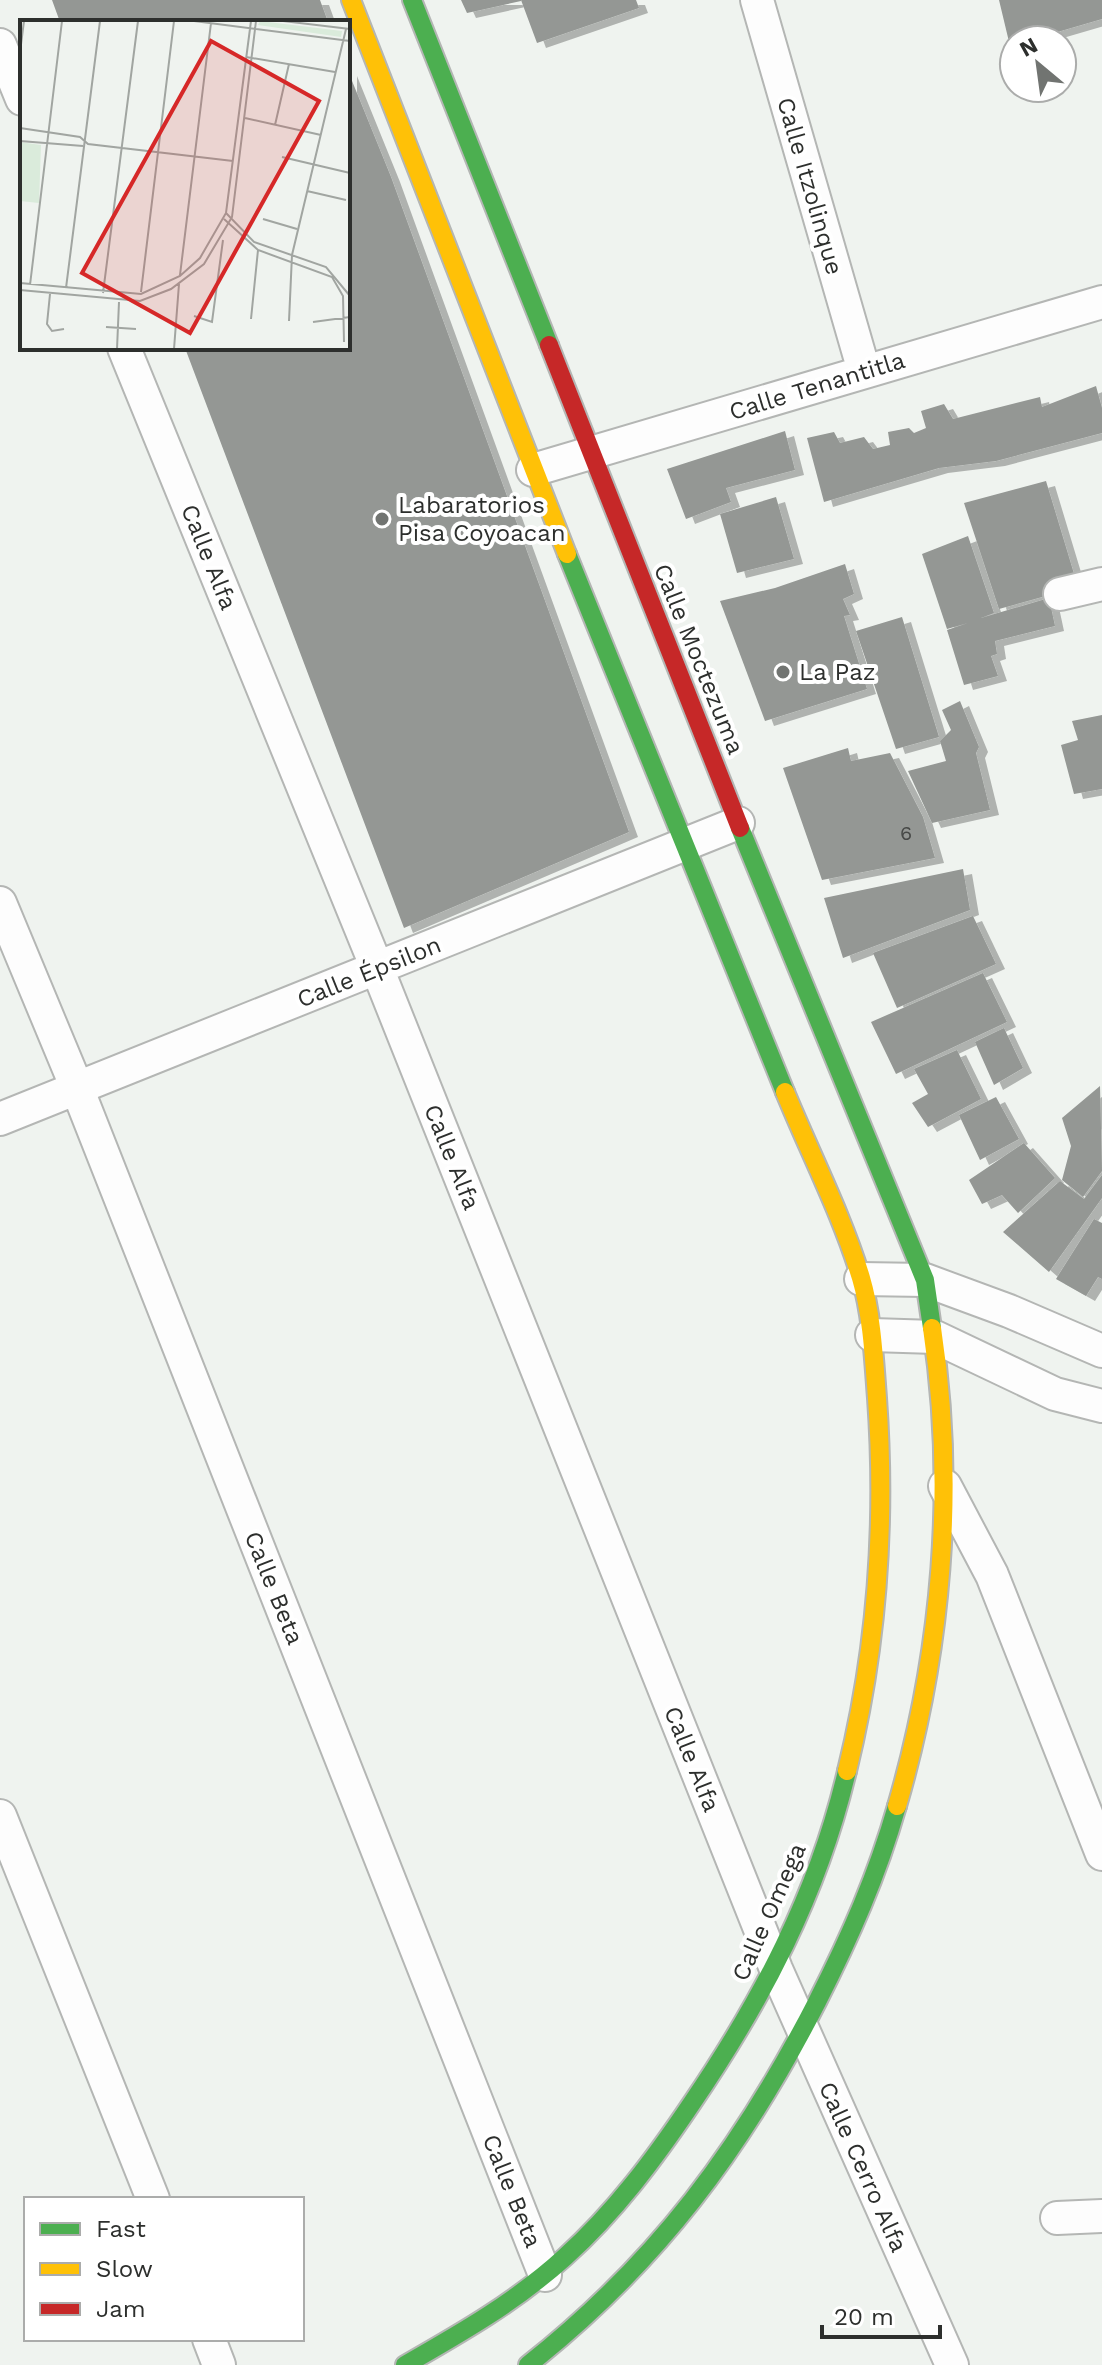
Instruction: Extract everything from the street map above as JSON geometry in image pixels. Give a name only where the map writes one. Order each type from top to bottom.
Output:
[{"type":"street","points":[[351,0],[533,470],[861,1279],[872,1335],[935,1337],[1055,1394],[1102,1406]]},
{"type":"street","name":"Calle Moctezuma","points":[[412,0],[590,454],[925,1280],[935,1337]]},
{"type":"street","name":"Calle Itzolinque","points":[[757,0],[864,371]]},
{"type":"street","points":[[0,45],[20,94]]},
{"type":"street","name":"Calle Tenantitla","points":[[533,470],[1102,302]]},
{"type":"street","name":"Calle Alfa","points":[[125,350],[377,968],[776,1969]]},
{"type":"street","points":[[1060,594],[1102,584]]},
{"type":"street","name":"Calle Épsilon","points":[[0,1119],[738,823]]},
{"type":"street","name":"Calle Beta","points":[[0,903],[77,1088],[545,2275]]},
{"type":"street","points":[[861,1279],[925,1280],[1009,1311],[1102,1351]]},
{"type":"street","name":"Calle Omega","points":[[405,2365],[483,2322],[545,2275],[602,2220],[670,2136],[723,2059],[776,1969],[829,1831],[856,1740],[875,1631],[882,1485],[872,1335]]},
{"type":"street","points":[[528,2365],[574,2331],[656,2250],[719,2172],[764,2105],[869,1897],[912,1764],[934,1641],[943,1483],[935,1337]]},
{"type":"street","points":[[943,1483],[992,1575],[1102,1854]]},
{"type":"street","points":[[0,1816],[152,2197]]},
{"type":"street","name":"Calle Cerro Alfa","points":[[776,1969],[952,2365]]},
{"type":"street","points":[[1057,2218],[1102,2216]]},
{"type":"street","points":[[210,2341],[219,2365]]},
{"type":"building","points":[[52,0],[320,0],[327,20],[59,20]]},
{"type":"building","points":[[461,0],[521,0],[521,1],[467,13]]},
{"type":"building","points":[[521,0],[636,0],[639,8],[537,43]]},
{"type":"building","points":[[999,0],[1102,0],[1102,19],[1078,26],[1005,24]]},
{"type":"building","name":"Labaratorios Pisa Coyoacan","points":[[350,76],[391,177],[629,832],[404,928],[186,350],[350,350]]},
{"type":"building","points":[[1096,386],[1102,408],[1102,433],[996,461],[939,468],[824,502],[807,438],[834,432],[840,443],[864,437],[873,449],[890,445],[888,432],[909,428],[914,433],[926,428],[921,411],[944,404],[953,419],[1040,397],[1042,407]]},
{"type":"building","points":[[785,431],[795,470],[726,488],[731,502],[686,519],[667,469]]},
{"type":"building","points":[[1046,481],[1078,587],[999,609],[964,503]]},
{"type":"building","points":[[776,497],[794,559],[737,573],[720,514]]},
{"type":"building","points":[[968,536],[994,613],[981,618],[1049,598],[1055,626],[995,641],[997,654],[991,656],[998,676],[964,685],[947,630],[968,623],[947,629],[922,554]]},
{"type":"building","points":[[845,564],[854,594],[843,599],[850,615],[844,616],[867,689],[765,721],[720,601],[775,588]]},
{"type":"building","points":[[902,617],[939,737],[896,749],[856,631]]},
{"type":"building","points":[[960,701],[979,747],[976,753],[990,810],[932,823],[908,771],[946,761],[940,741],[951,730],[942,710]]},
{"type":"building","points":[[1102,715],[1102,789],[1074,794],[1061,745],[1078,740],[1072,721]]},
{"type":"building","points":[[848,748],[851,761],[890,753],[923,817],[935,858],[822,880],[783,768]]},
{"type":"building","points":[[963,869],[970,910],[843,958],[824,898]]},
{"type":"building","points":[[973,916],[996,964],[897,1008],[873,953]]},
{"type":"building","points":[[983,973],[1007,1022],[896,1074],[871,1022]]},
{"type":"building","points":[[1004,1028],[1023,1068],[994,1085],[975,1042]]},
{"type":"building","points":[[957,1050],[981,1099],[928,1127],[912,1103],[928,1094],[914,1069]]},
{"type":"building","points":[[1100,1086],[1102,1171],[1083,1197],[1062,1180],[1071,1146],[1062,1118]]},
{"type":"building","points":[[996,1097],[1019,1139],[980,1160],[959,1115]]},
{"type":"building","points":[[1024,1143],[1055,1178],[1018,1213],[1002,1195],[982,1204],[969,1180]]},
{"type":"building","points":[[1102,1175],[1102,1198],[1049,1272],[1003,1232],[1060,1181],[1084,1199]]},
{"type":"building","points":[[1094,1219],[1102,1223],[1102,1279],[1098,1277],[1086,1296],[1056,1279]]},
{"type":"traffic: fast","points":[[412,0],[549,345]]},
{"type":"traffic: fast","points":[[567,554],[785,1092]]},
{"type":"traffic: fast","points":[[740,828],[925,1280],[932,1328]]},
{"type":"traffic: fast","points":[[405,2365],[488,2316],[547,2273],[601,2222],[649,2164],[718,2064],[785,1944],[820,1860],[847,1771]]},
{"type":"traffic: fast","points":[[528,2365],[617,2286],[693,2200],[727,2154],[788,2055],[829,1978],[872,1882],[897,1806]]},
{"type":"traffic: slow","points":[[351,0],[567,554]]},
{"type":"traffic: slow","points":[[785,1092],[853,1254],[865,1292],[874,1353],[880,1445],[877,1586],[866,1679],[847,1771]]},
{"type":"traffic: slow","points":[[897,1806],[925,1689],[940,1569],[943,1448],[932,1328]]},
{"type":"traffic: jam","points":[[549,345],[740,828]]},
{"type":"place","name":"Labaratorios Pisa Coyoacan","points":[[382,519]]},
{"type":"place","name":"La Paz","points":[[783,672]]}]
